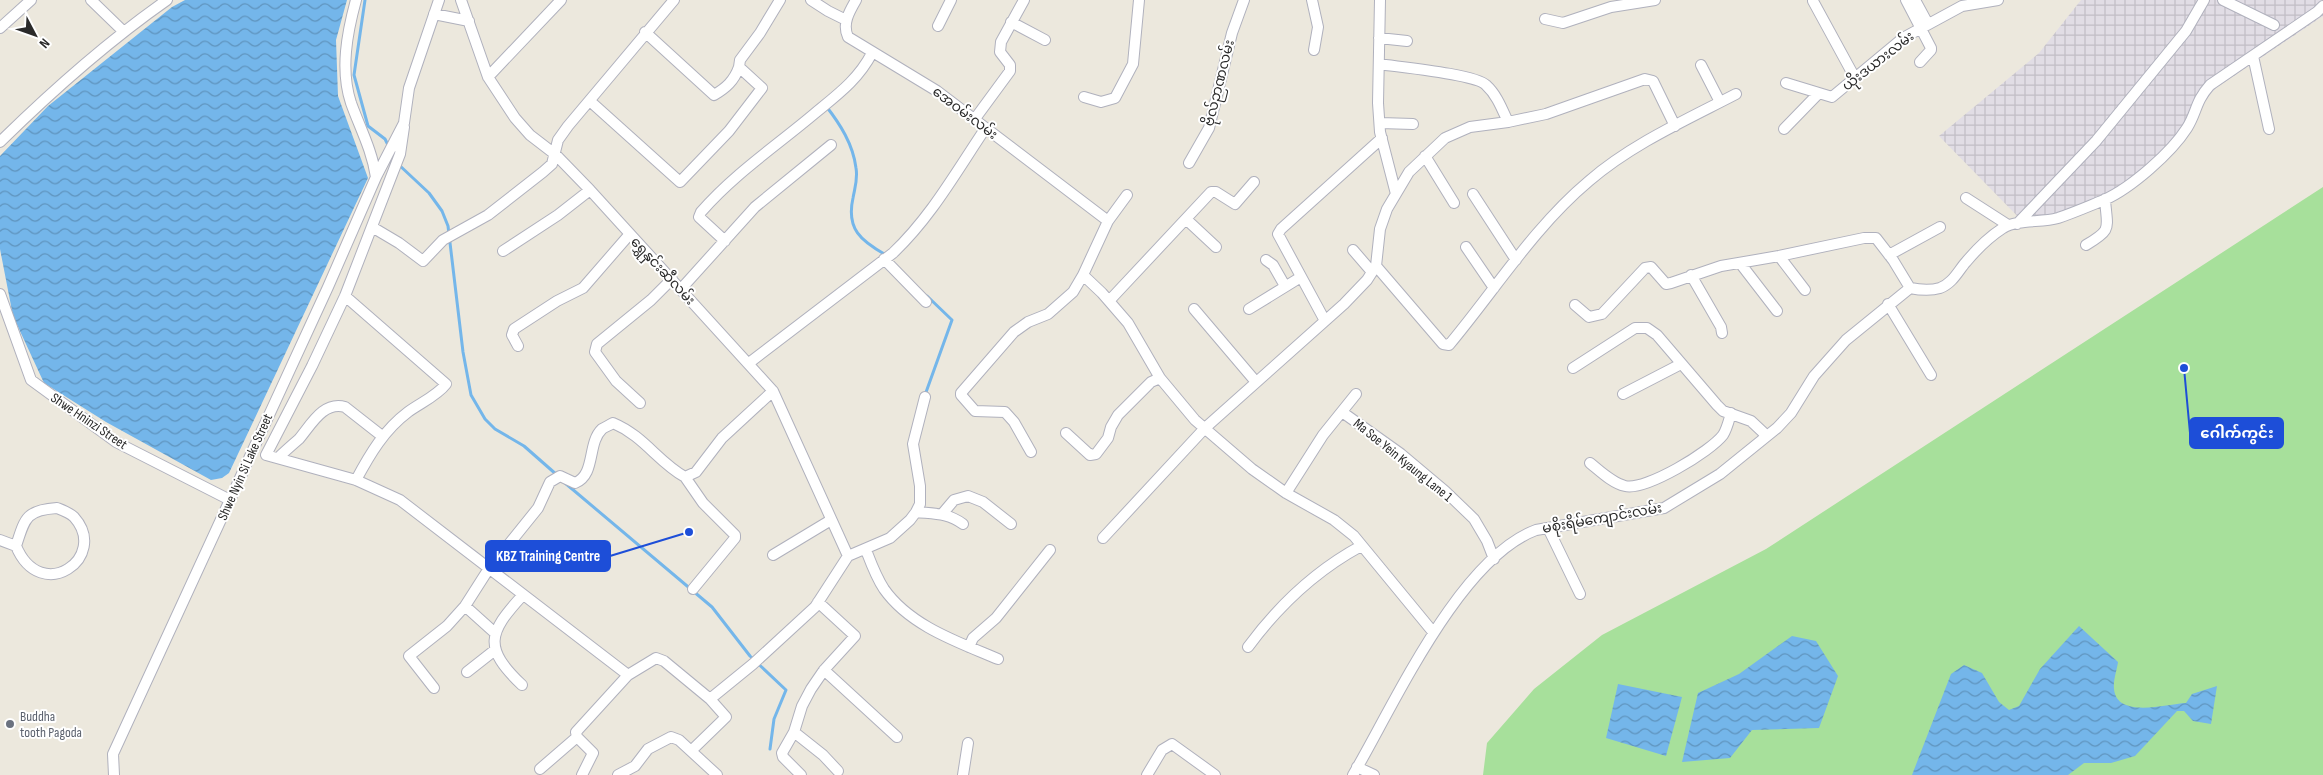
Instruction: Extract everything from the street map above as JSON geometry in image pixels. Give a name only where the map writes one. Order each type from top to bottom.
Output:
[{"type":"street","points":[[0,28],[31,0]]},
{"type":"street","points":[[91,0],[123,31]]},
{"type":"street","points":[[0,142],[48,94],[123,31],[167,0]]},
{"type":"street","points":[[356,0],[347,42],[345,73],[351,101],[373,159],[376,177]]},
{"type":"street","points":[[439,0],[409,88],[400,154],[345,296],[266,455],[356,480],[400,500],[488,570],[628,675]]},
{"type":"street","name":"ရွှေနှင်းဆီလမ်း","points":[[461,0],[488,77],[515,118],[530,135],[556,155],[590,190],[773,391],[848,556]]},
{"type":"street","points":[[488,77],[561,0]]},
{"type":"street","points":[[372,227],[399,242],[423,261],[443,240],[488,215],[552,164],[556,155],[558,140],[591,102],[645,32],[674,0]]},
{"type":"street","points":[[645,32],[714,95],[729,85],[736,76],[740,60],[760,33],[780,0]]},
{"type":"street","points":[[811,0],[846,20],[856,0]]},
{"type":"street","points":[[938,26],[952,0]]},
{"type":"street","points":[[974,120],[1010,71],[1010,65],[1000,52],[1001,42],[1024,0]]},
{"type":"street","points":[[1084,97],[1102,102],[1116,98],[1133,64],[1139,0]]},
{"type":"street","name":"ဗိုလ်ဉာဏလမ်း","points":[[1189,163],[1209,128],[1232,34],[1244,0]]},
{"type":"street","points":[[1312,0],[1318,27],[1314,50]]},
{"type":"street","points":[[1380,0],[1380,123],[1396,194]]},
{"type":"street","points":[[1545,19],[1563,23],[1612,6],[1656,0]]},
{"type":"street","points":[[1813,0],[1855,78]]},
{"type":"street","points":[[1906,0],[1924,26]]},
{"type":"street","points":[[1915,0],[1931,50],[1920,62]]},
{"type":"street","name":"ယိုးဒယားလမ်း","points":[[1786,83],[1832,97],[1903,38],[1962,6],[1998,0]]},
{"type":"street","points":[[1575,305],[1589,317],[1602,314],[1645,268],[1651,267],[1666,284],[1740,263],[1864,238],[1876,238],[1910,288],[1927,290],[1941,288],[1953,280],[1980,247],[2012,225],[2096,141],[2186,30],[2204,0]]},
{"type":"street","points":[[2223,0],[2274,25]]},
{"type":"street","points":[[1966,198],[2012,225],[2057,218],[2104,200],[2125,187],[2156,162],[2187,128],[2200,97],[2205,91],[2323,6]]},
{"type":"street","points":[[434,14],[469,21]]},
{"type":"street","name":"အေဝမ်းလမ်း","points":[[846,20],[845,30],[848,37],[937,91],[1108,221]]},
{"type":"street","points":[[1011,22],[1044,40]]},
{"type":"street","points":[[1379,38],[1407,41]]},
{"type":"street","points":[[725,241],[699,217],[701,212],[740,174],[839,94],[855,79],[872,53]]},
{"type":"street","points":[[2253,56],[2268,129]]},
{"type":"street","points":[[1379,64],[1485,83],[1497,97],[1508,122]]},
{"type":"street","points":[[1701,66],[1720,102]]},
{"type":"street","points":[[591,102],[680,182],[729,131],[762,88],[739,67]]},
{"type":"street","points":[[1103,538],[1205,428],[1344,304],[1374,269],[1380,229],[1396,194],[1409,172],[1445,138],[1470,127],[1546,114],[1645,79],[1653,81],[1675,126]]},
{"type":"street","points":[[1353,250],[1374,269],[1446,346],[1548,220],[1590,179],[1621,156],[1736,94]]},
{"type":"street","points":[[1784,129],[1818,94]]},
{"type":"street","name":"Shwe Nyin Si Lake Street","points":[[114,775],[113,754],[376,177],[404,123]]},
{"type":"street","points":[[1380,123],[1413,124]]},
{"type":"street","points":[[749,363],[887,256],[924,220],[985,128]]},
{"type":"street","points":[[1324,320],[1278,234],[1281,229],[1382,138]]},
{"type":"street","points":[[682,289],[756,207],[831,145]]},
{"type":"street","points":[[1425,156],[1454,203]]},
{"type":"street","points":[[1109,301],[1211,192],[1216,192],[1235,204],[1254,182]]},
{"type":"street","points":[[503,251],[558,215],[590,190]]},
{"type":"street","points":[[1473,194],[1516,260]]},
{"type":"street","points":[[1031,452],[1014,422],[1005,412],[975,411],[960,395],[1014,332],[1028,322],[1048,314],[1072,292],[1083,275],[1108,221],[1127,195]]},
{"type":"street","points":[[2086,246],[2104,235],[2107,229],[2104,200]]},
{"type":"street","points":[[1186,220],[1216,247]]},
{"type":"street","points":[[1889,255],[1940,227]]},
{"type":"street","points":[[518,346],[512,335],[514,328],[582,288],[629,234]]},
{"type":"street","points":[[1466,247],[1494,288]]},
{"type":"street","points":[[887,256],[926,302]]},
{"type":"street","points":[[1779,256],[1805,290]]},
{"type":"street","points":[[1266,260],[1273,265],[1285,286]]},
{"type":"street","points":[[1740,263],[1777,311]]},
{"type":"street","points":[[1083,275],[1128,323],[1160,378],[1184,409],[1252,469],[1286,493],[1334,520],[1354,536],[1433,632]]},
{"type":"street","points":[[1691,276],[1721,327],[1722,333]]},
{"type":"street","points":[[1249,309],[1301,277]]},
{"type":"street","points":[[640,403],[616,381],[595,352],[597,344],[651,300],[672,279]]},
{"type":"street","name":"မစိုးရိမ်ကျောင်းလမ်း","points":[[1355,771],[1433,632],[1476,576],[1494,560],[1523,535],[1548,528],[1664,508],[1720,474],[1767,436],[1791,413],[1814,376],[1840,347],[1888,304],[1910,288]]},
{"type":"street","name":"Shwe Hninzi Street","points":[[0,294],[31,380],[116,442],[230,500]]},
{"type":"street","points":[[345,296],[445,381],[446,384],[408,412],[382,436],[369,454],[356,480]]},
{"type":"street","points":[[1888,304],[1931,375]]},
{"type":"street","points":[[1194,309],[1256,382]]},
{"type":"street","points":[[1573,368],[1638,327],[1647,328],[1657,335],[1723,411],[1751,421],[1767,436]]},
{"type":"street","points":[[1623,394],[1681,364]]},
{"type":"street","points":[[1066,434],[1090,455],[1096,454],[1108,438],[1111,426],[1118,415],[1151,382],[1160,378]]},
{"type":"street","points":[[685,477],[696,472],[722,438],[773,391]]},
{"type":"street","points":[[1286,493],[1324,435],[1356,394]]},
{"type":"street","points":[[710,699],[757,661],[818,602],[848,556],[866,550],[890,538],[916,512],[920,504],[920,486],[913,444],[925,397]]},
{"type":"street","points":[[278,458],[298,440],[319,414],[329,407],[338,405],[345,407],[382,436]]},
{"type":"street","name":"Ma Soe Yein Kyaung Lane 1","points":[[1342,412],[1401,454],[1446,491],[1474,519],[1487,541],[1494,560]]},
{"type":"street","points":[[1590,463],[1626,486],[1638,485],[1670,474],[1724,434],[1731,413]]},
{"type":"street","points":[[434,688],[409,656],[447,626],[465,606],[488,570],[538,508],[550,482],[557,478],[576,483],[581,481],[587,472],[590,455],[601,430],[613,423],[646,443],[676,472],[685,477],[703,502],[735,535],[735,538],[693,590]]},
{"type":"street","points":[[943,513],[954,500],[968,496],[983,502],[1011,524]]},
{"type":"street","points":[[0,540],[16,546],[28,567],[44,575],[62,573],[76,563],[84,548],[83,530],[73,515],[57,508],[40,509],[25,519],[16,546]]},
{"type":"street","points":[[916,512],[943,513],[952,516],[963,524]]},
{"type":"street","points":[[773,555],[831,520]]},
{"type":"street","points":[[1548,528],[1580,594]]},
{"type":"street","points":[[1248,647],[1285,601],[1336,560],[1361,546]]},
{"type":"street","points":[[866,550],[884,588],[895,602],[932,630],[998,659]]},
{"type":"street","points":[[969,647],[973,638],[1002,611],[1050,550]]},
{"type":"street","points":[[522,596],[498,624],[495,633],[495,650],[505,668],[522,684]]},
{"type":"street","points":[[801,775],[782,755],[794,732],[802,706],[824,670],[855,636],[818,602]]},
{"type":"street","points":[[465,606],[495,633]]},
{"type":"street","points":[[468,672],[495,650]]},
{"type":"street","points":[[582,775],[591,759],[592,753],[577,737],[576,732],[628,675],[656,658],[664,661],[710,699],[726,717],[691,751]]},
{"type":"street","points":[[824,670],[897,737]]},
{"type":"street","points":[[794,732],[814,746],[838,771]]},
{"type":"street","points":[[540,769],[577,737]]},
{"type":"street","points":[[618,775],[635,766],[648,749],[671,737],[679,740],[717,775]]},
{"type":"street","points":[[963,775],[968,743]]},
{"type":"street","points":[[1148,775],[1162,750],[1172,744],[1215,775]]},
{"type":"street","points":[[1355,771],[1374,775]]},
{"type":"shaded area","points":[[2081,0],[2323,0],[2323,16],[2216,88],[2204,101],[2177,146],[2098,206],[2055,224],[2028,227],[1939,136],[2039,53]]},
{"type":"green space","points":[[2323,187],[2323,775],[1483,775],[1487,743],[1534,689],[1602,635],[1766,549]]},
{"type":"water","points":[[185,0],[347,0],[336,40],[338,96],[368,178],[229,473],[222,478],[211,480],[106,422],[44,383],[13,316],[0,249],[0,156],[48,106],[172,7]]},
{"type":"water","points":[[2079,626],[2118,662],[2114,689],[2117,698],[2124,704],[2144,708],[2186,703],[2192,694],[2217,686],[2211,724],[2193,721],[2184,711],[2177,711],[2135,756],[2111,763],[2084,763],[2068,775],[1912,775],[1951,674],[1964,665],[1982,673],[1999,702],[2009,710],[2019,706],[2040,669]]},
{"type":"water","points":[[1792,636],[1816,641],[1838,676],[1819,728],[1752,730],[1730,758],[1682,762],[1698,693],[1739,674]]},
{"type":"water","points":[[1618,684],[1682,697],[1666,756],[1606,738]]},
{"type":"waterway","points":[[365,0],[354,75],[368,126],[385,139],[389,147]]},
{"type":"waterway","points":[[826,106],[845,135],[854,159],[857,172],[851,209],[854,226],[857,233],[869,245],[886,255]]},
{"type":"waterway","points":[[398,164],[429,193],[442,211],[448,226],[463,352],[471,395],[485,419],[495,429],[524,446],[557,475]]},
{"type":"waterway","points":[[925,395],[952,320],[927,296]]},
{"type":"waterway","points":[[565,483],[712,607],[750,656],[786,690],[774,719],[770,749]]},
{"type":"place","name":"ဂေါက်ကွင်း","points":[[2184,368]]},
{"type":"place","name":"KBZ Training Centre","points":[[689,532]]},
{"type":"place","name":"Buddha tooth Pagoda","points":[[10,724]]}]
